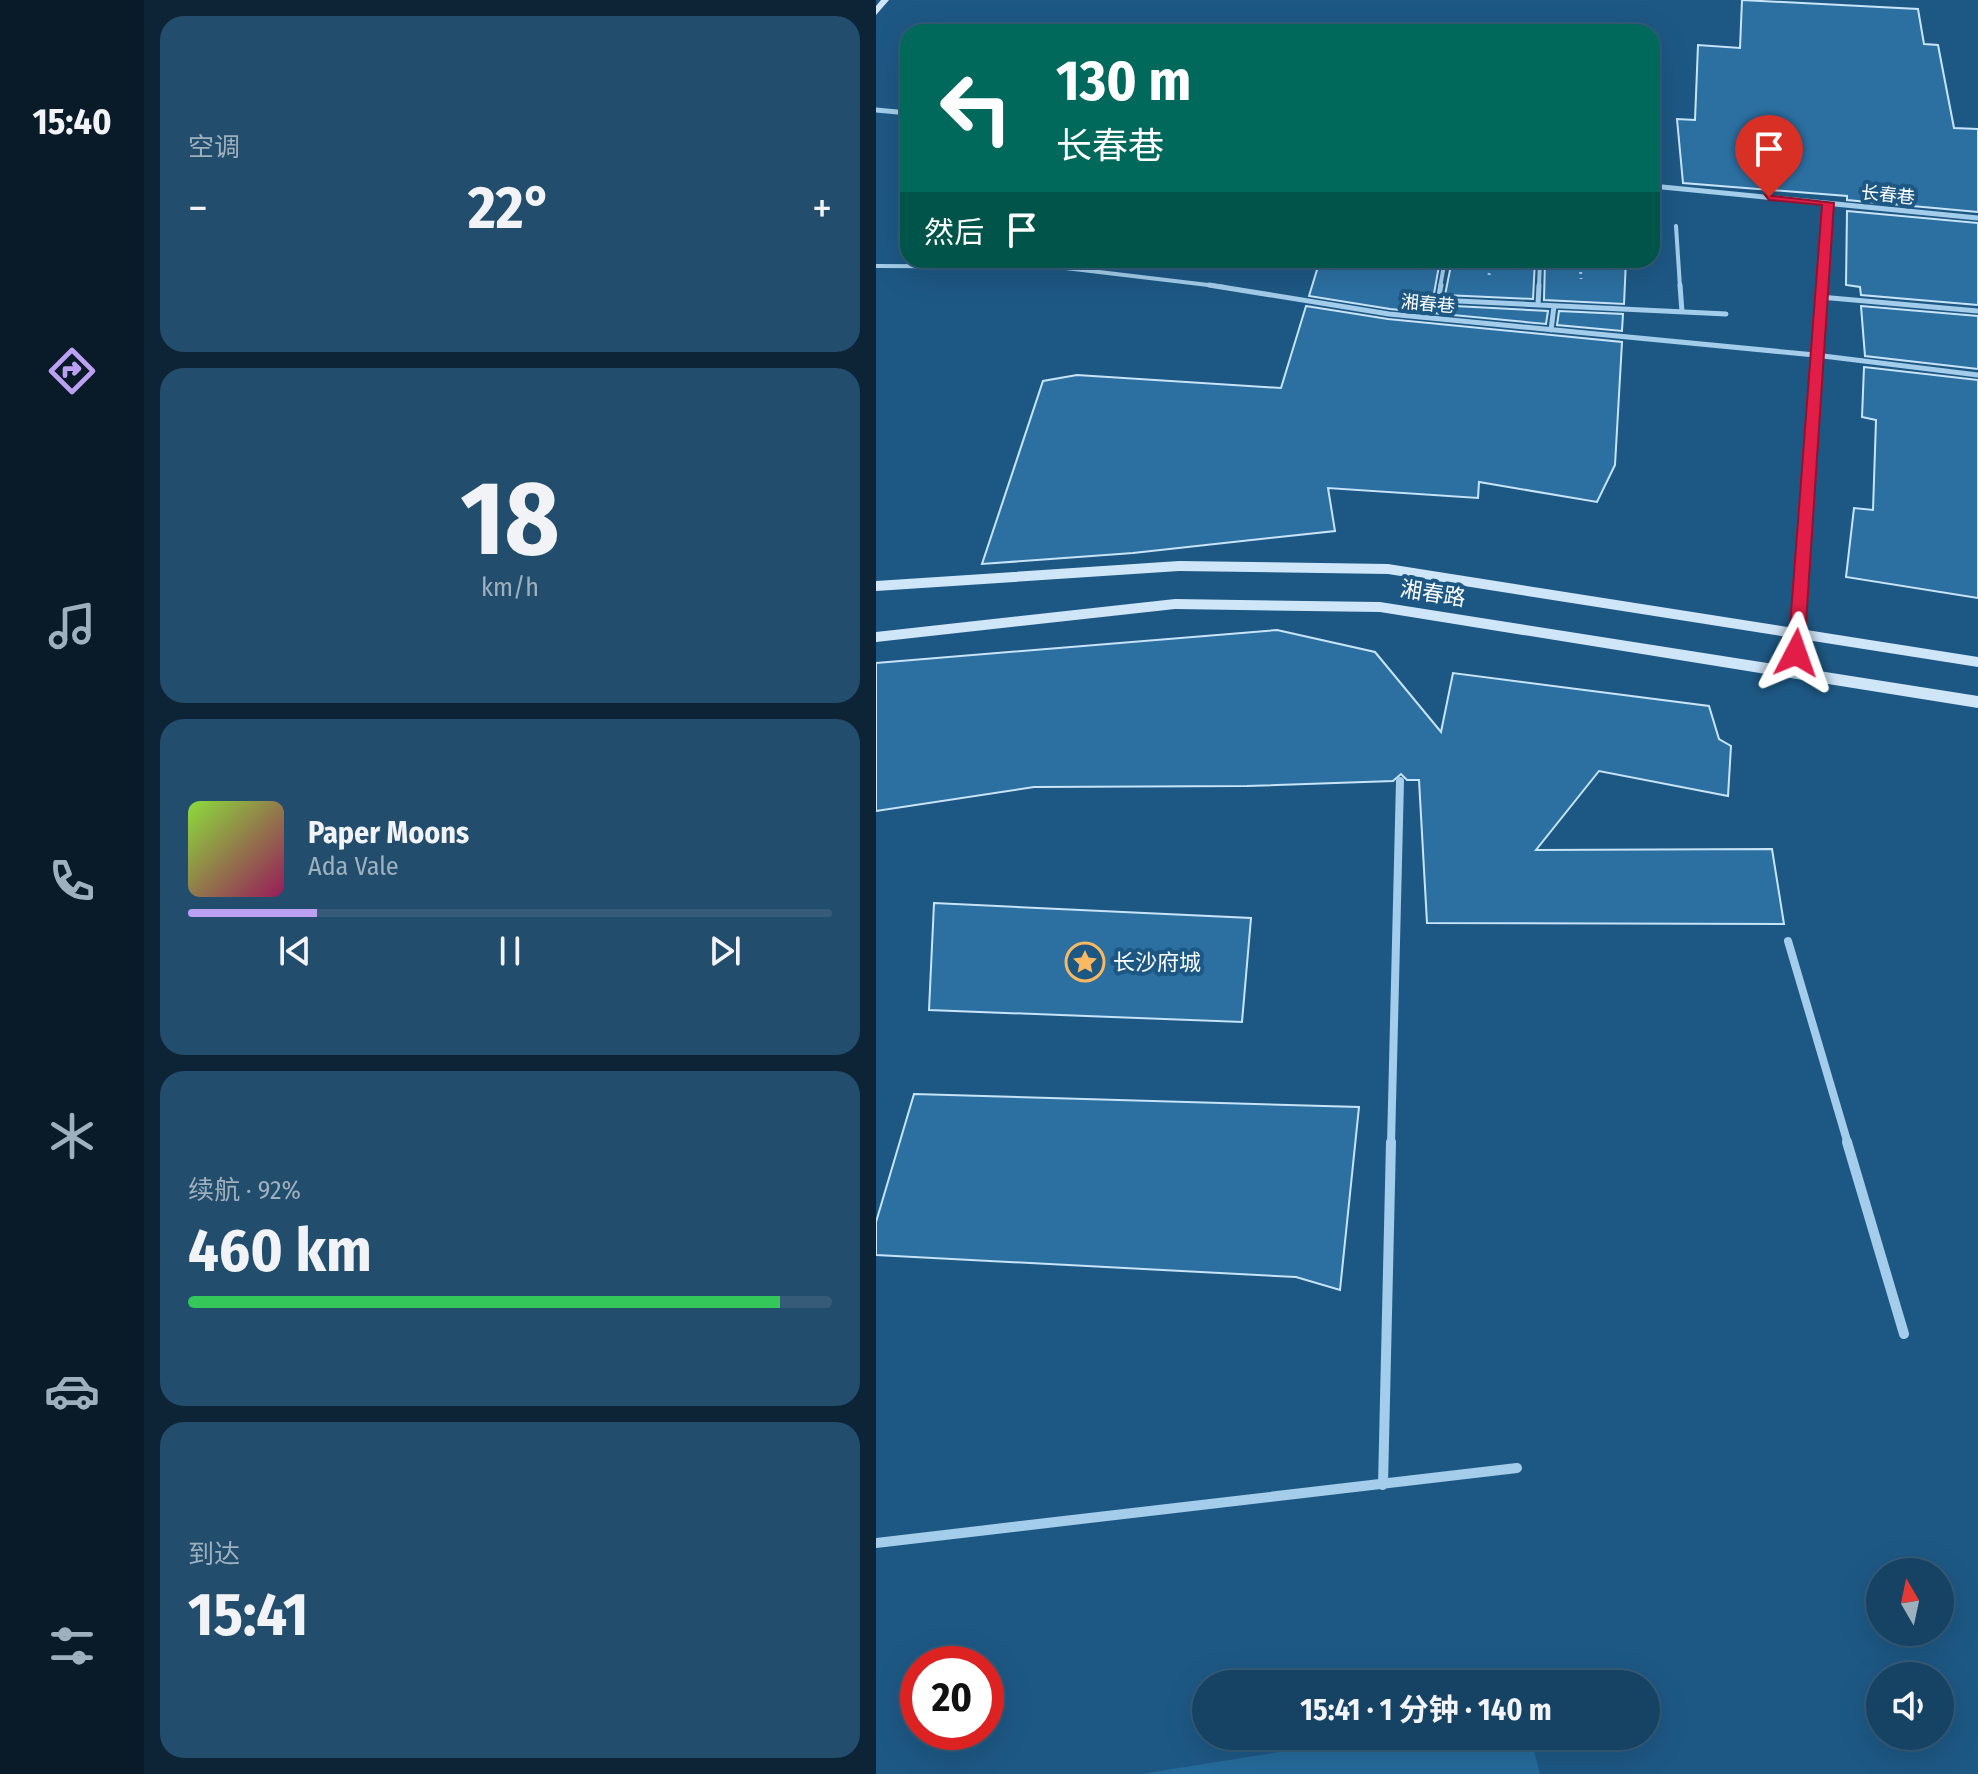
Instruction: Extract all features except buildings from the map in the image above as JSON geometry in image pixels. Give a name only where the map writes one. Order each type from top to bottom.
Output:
[{"type":"street","points":[[876,12],[885,0]]},
{"type":"street","points":[[876,110],[900,112]]},
{"type":"street","name":"长春巷","points":[[1660,187],[1978,218]]},
{"type":"street","name":"湘春路","points":[[876,586],[1179,566],[1388,569],[1978,662]]},
{"type":"street","name":"湘春路","points":[[876,637],[1175,604],[1380,607],[1978,702]]},
{"type":"street","points":[[1383,1485],[1400,781]]},
{"type":"street","points":[[1788,941],[1904,1334]]},
{"type":"street","points":[[876,1543],[1517,1468]]},
{"type":"lane","points":[[1794,672],[1828,203]]},
{"type":"lane","points":[[1676,226],[1682,312]]},
{"type":"lane","name":"湘春巷","points":[[876,266],[900,266]]},
{"type":"lane","name":"湘春巷","points":[[1065,268],[1223,287],[1389,314],[1815,355],[1978,375]]},
{"type":"lane","points":[[1444,268],[1438,300],[1726,314]]},
{"type":"lane","points":[[1538,305],[1540,268]]},
{"type":"lane","points":[[1820,297],[1978,311]]},
{"type":"lane","points":[[1551,330],[1554,306]]},
{"type":"shaded area","points":[[1293,1750],[1534,1750],[1540,1774],[1141,1774]]},
{"type":"place","name":"长沙府城","points":[[1085,962]]},
{"type":"route","points":[[1769,197],[1828,203],[1796,653]]}]
